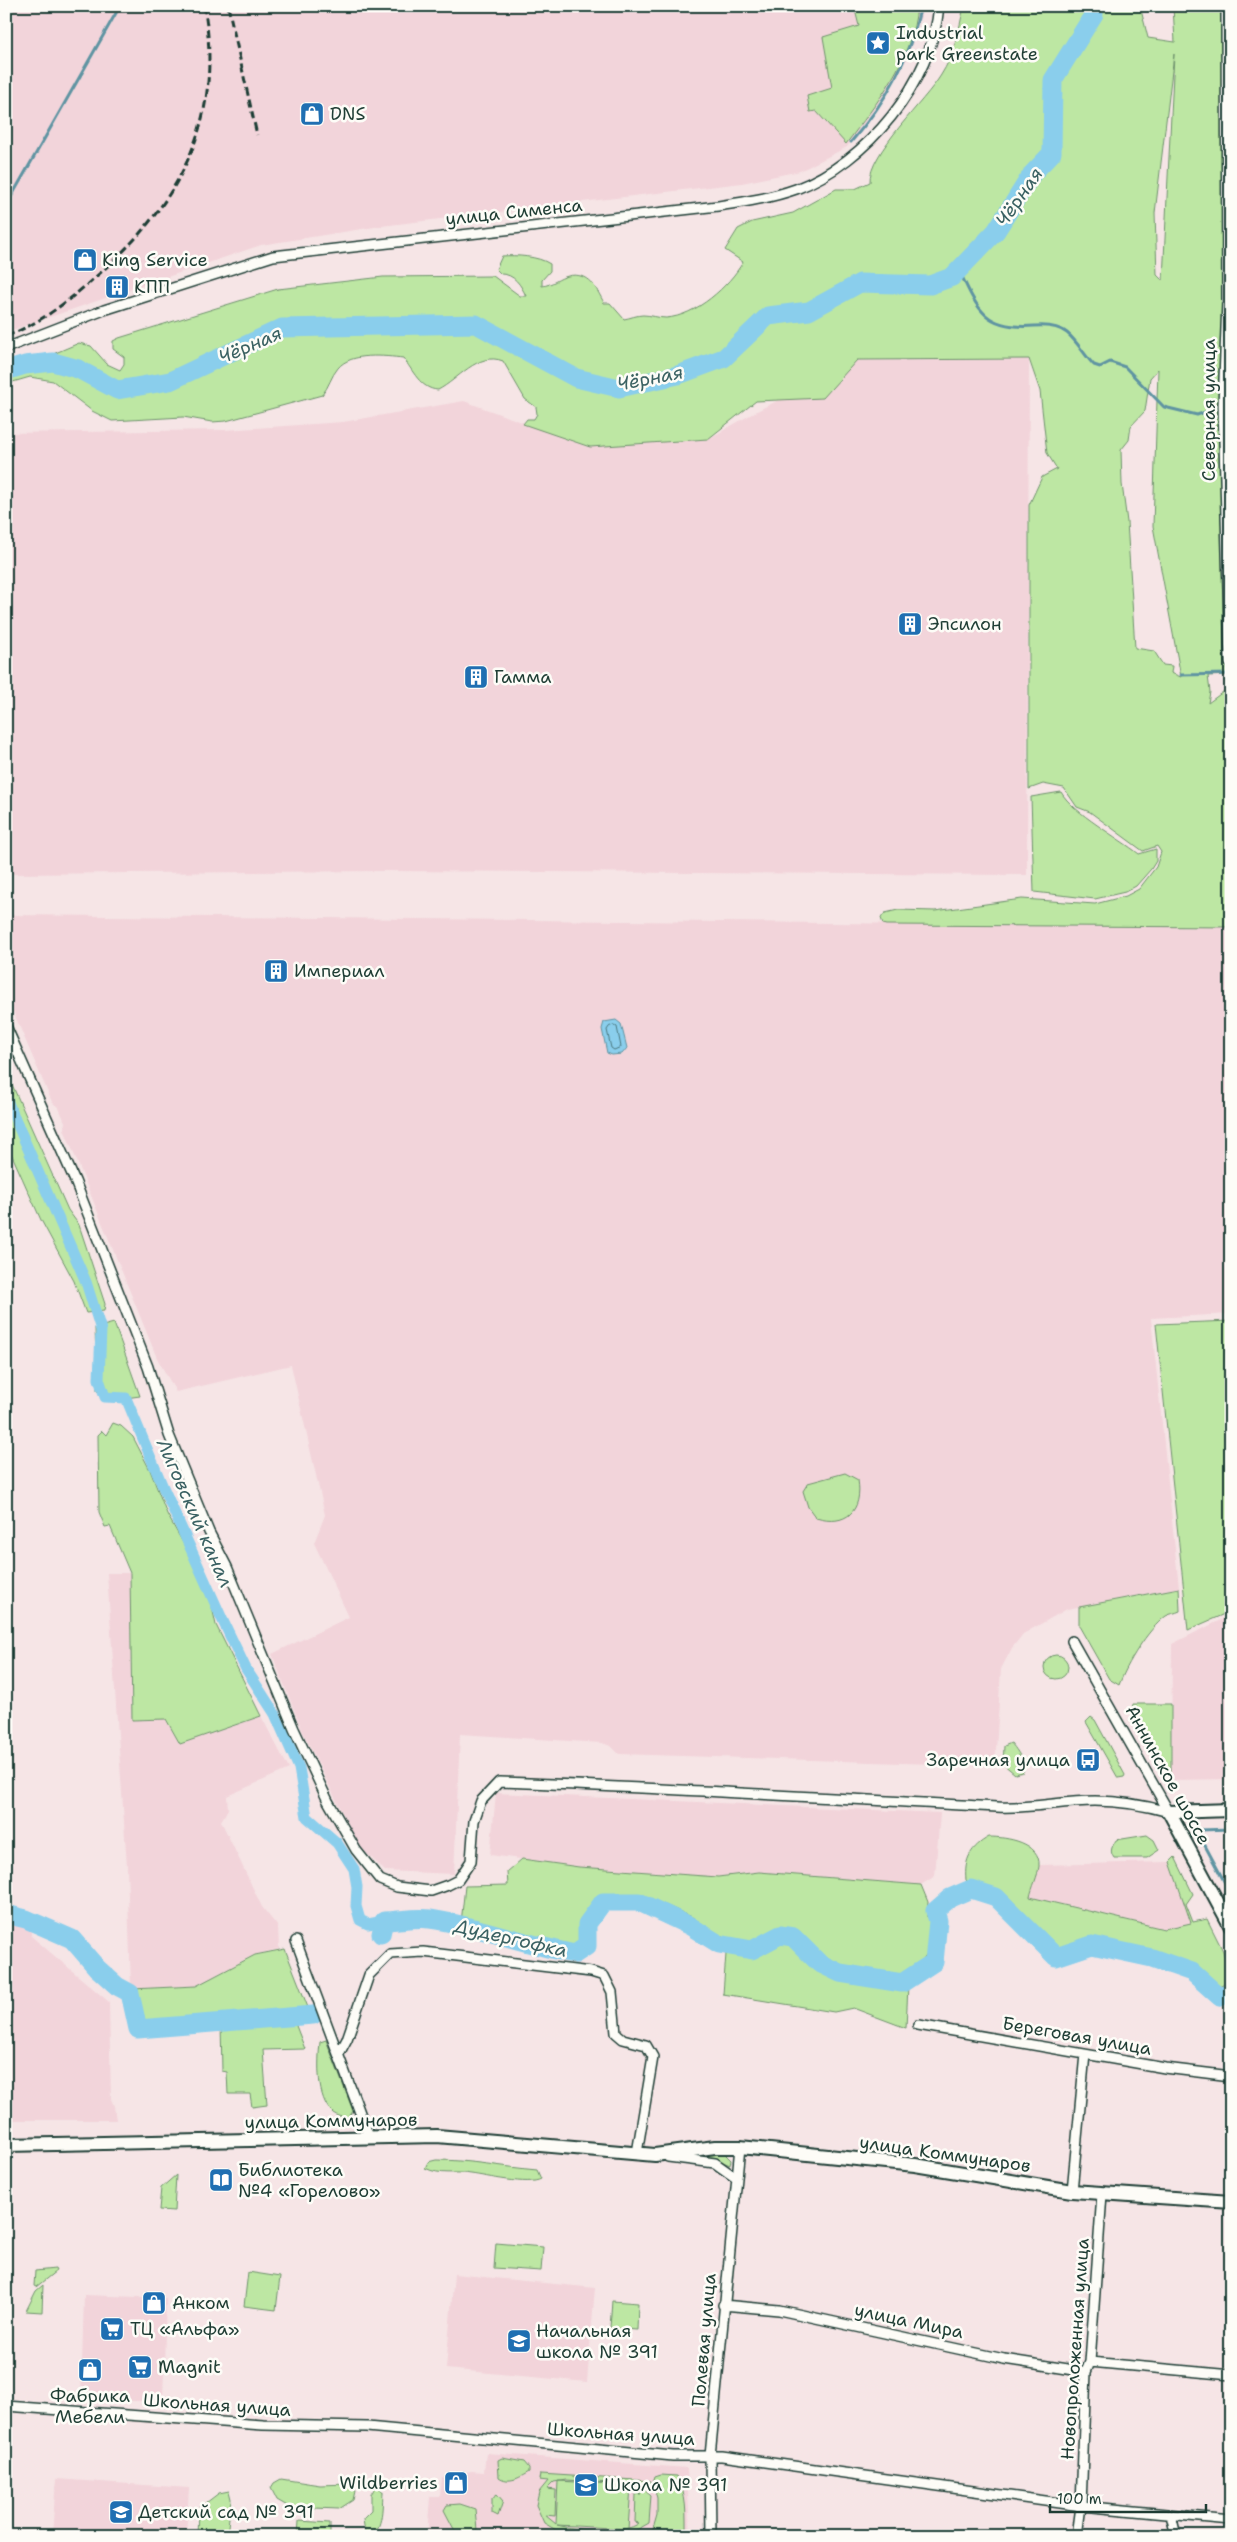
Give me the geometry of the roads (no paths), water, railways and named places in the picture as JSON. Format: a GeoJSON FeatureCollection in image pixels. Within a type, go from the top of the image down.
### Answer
{"type":"FeatureCollection","features":[{"type":"Feature","properties":{"kind":"street","name":"улица Сименса"},"geometry":{"type":"LineString","coordinates":[[6,348],[104,310],[273,256],[718,206],[758,200],[796,189],[834,170],[850,159],[866,146],[884,126],[906,95],[926,57],[939,6]]}},
{"type":"Feature","properties":{"kind":"street","name":"Северная улица"},"geometry":{"type":"LineString","coordinates":[[1228,12],[1229,302],[1223,405],[1228,510],[1230,663]]}},
{"type":"Feature","properties":{"kind":"street"},"geometry":{"type":"LineString","coordinates":[[6,1026],[75,1181],[148,1367],[169,1435],[209,1532],[227,1567],[294,1729],[345,1832],[366,1864],[380,1880],[397,1887],[431,1891],[458,1880],[471,1861],[474,1821],[481,1801],[499,1782],[779,1794],[1004,1807],[1094,1801],[1121,1802],[1169,1812],[1231,1810]]}},
{"type":"Feature","properties":{"kind":"street","name":"Аннинское шоссе"},"geometry":{"type":"LineString","coordinates":[[1072,1641],[1169,1812],[1231,1928]]}},
{"type":"Feature","properties":{"kind":"street"},"geometry":{"type":"LineString","coordinates":[[296,1941],[369,2137]]}},
{"type":"Feature","properties":{"kind":"street"},"geometry":{"type":"LineString","coordinates":[[339,2054],[347,2039],[369,1975],[390,1954],[402,1951],[423,1952],[591,1972],[604,1976],[609,1985],[616,2033],[623,2039],[646,2045],[653,2057],[637,2153]]}},
{"type":"Feature","properties":{"kind":"street","name":"Береговая улица"},"geometry":{"type":"LineString","coordinates":[[918,2025],[1165,2068],[1231,2076]]}},
{"type":"Feature","properties":{"kind":"street"},"geometry":{"type":"LineString","coordinates":[[1072,2191],[1085,2054]]}},
{"type":"Feature","properties":{"kind":"street","name":"улица Коммунаров"},"geometry":{"type":"LineString","coordinates":[[6,2145],[437,2136],[637,2153],[715,2163],[736,2178]]}},
{"type":"Feature","properties":{"kind":"street","name":"улица Коммунаров"},"geometry":{"type":"LineString","coordinates":[[655,2155],[715,2147],[740,2147],[915,2165],[1072,2191],[1231,2202]]}},
{"type":"Feature","properties":{"kind":"street","name":"Полевая улица"},"geometry":{"type":"LineString","coordinates":[[711,2536],[710,2456],[723,2305],[740,2147]]}},
{"type":"Feature","properties":{"kind":"street","name":"Новопроложенная улица"},"geometry":{"type":"LineString","coordinates":[[1077,2536],[1081,2506],[1086,2372],[1090,2362],[1102,2194]]}},
{"type":"Feature","properties":{"kind":"street","name":"улица Мира"},"geometry":{"type":"LineString","coordinates":[[723,2305],[780,2310],[1004,2359],[1086,2372]]}},
{"type":"Feature","properties":{"kind":"street"},"geometry":{"type":"LineString","coordinates":[[1090,2362],[1231,2375]]}},
{"type":"Feature","properties":{"kind":"street","name":"Школьная улица"},"geometry":{"type":"LineString","coordinates":[[6,2406],[263,2425],[367,2427],[673,2456],[710,2456],[876,2476],[1081,2506],[1231,2520]]}},
{"type":"Feature","properties":{"kind":"street"},"geometry":{"type":"LineString","coordinates":[[1171,2514],[1176,2536]]}},
{"type":"Feature","properties":{"kind":"water"},"geometry":{"type":"Polygon","coordinates":[[[616,1020],[621,1024],[627,1048],[622,1054],[612,1055],[607,1053],[602,1029],[604,1022],[616,1020]]]}},
{"type":"Feature","properties":{"kind":"waterway"},"geometry":{"type":"LineString","coordinates":[[6,206],[120,6]]}},
{"type":"Feature","properties":{"kind":"waterway"},"geometry":{"type":"LineString","coordinates":[[851,142],[876,110],[895,79],[910,45],[921,6]]}},
{"type":"Feature","properties":{"kind":"waterway","name":"Чёрная"},"geometry":{"type":"LineString","coordinates":[[6,371],[25,365],[53,362],[78,369],[117,390],[170,381],[282,328],[476,324],[576,378],[619,388],[678,375],[724,358],[768,316],[809,311],[860,283],[930,285],[952,277],[996,231],[1032,174],[1052,153],[1053,80],[1094,14],[1093,6]]}},
{"type":"Feature","properties":{"kind":"waterway"},"geometry":{"type":"LineString","coordinates":[[959,270],[971,296],[985,314],[993,320],[1017,326],[1059,328],[1071,336],[1094,365],[1100,367],[1110,362],[1125,367],[1164,407],[1197,415],[1214,409]]}},
{"type":"Feature","properties":{"kind":"waterway"},"geometry":{"type":"LineString","coordinates":[[1181,675],[1229,674]]}},
{"type":"Feature","properties":{"kind":"waterway","name":"Лиговский канал"},"geometry":{"type":"LineString","coordinates":[[6,1098],[86,1282],[101,1330],[99,1379],[105,1397],[126,1398],[163,1487],[223,1621],[246,1669],[275,1714],[299,1768],[307,1817],[337,1843],[354,1869],[357,1887],[356,1906],[360,1920],[368,1924],[384,1921]]}},
{"type":"Feature","properties":{"kind":"waterway"},"geometry":{"type":"LineString","coordinates":[[1200,1830],[1231,1829]]}},
{"type":"Feature","properties":{"kind":"waterway"},"geometry":{"type":"LineString","coordinates":[[1202,1840],[1231,1894]]}},
{"type":"Feature","properties":{"kind":"waterway","name":"Дудергофка"},"geometry":{"type":"LineString","coordinates":[[381,1934],[384,1921],[418,1918],[430,1919],[466,1926],[575,1954],[587,1946],[587,1924],[603,1902],[639,1902],[690,1926],[719,1944],[752,1950],[780,1935],[793,1937],[819,1963],[840,1973],[902,1983],[934,1962],[938,1921],[935,1911],[950,1898],[971,1889],[996,1897],[1056,1957],[1092,1945],[1152,1958],[1192,1972],[1220,1997],[1231,1991]]}},
{"type":"Feature","properties":{"kind":"waterway","name":"Дудергофка"},"geometry":{"type":"LineString","coordinates":[[6,1914],[26,1919],[72,1939],[97,1968],[117,1986],[130,1993],[138,2029],[313,2015]]}},
{"type":"Feature","properties":{"kind":"railway"},"geometry":{"type":"LineString","coordinates":[[6,336],[52,312],[92,280],[149,223],[171,192],[188,159],[200,124],[207,87],[209,48],[204,6]]}},
{"type":"Feature","properties":{"kind":"railway"},"geometry":{"type":"LineString","coordinates":[[228,6],[257,135]]}},
{"type":"Feature","properties":{"kind":"place","name":"Industrial park Greenstate"},"geometry":{"type":"Point","coordinates":[878,43]}},
{"type":"Feature","properties":{"kind":"place","name":"DNS"},"geometry":{"type":"Point","coordinates":[312,114]}},
{"type":"Feature","properties":{"kind":"place","name":"King Service"},"geometry":{"type":"Point","coordinates":[85,260]}},
{"type":"Feature","properties":{"kind":"place","name":"КПП"},"geometry":{"type":"Point","coordinates":[117,287]}},
{"type":"Feature","properties":{"kind":"place","name":"Эпсилон"},"geometry":{"type":"Point","coordinates":[910,624]}},
{"type":"Feature","properties":{"kind":"place","name":"Гамма"},"geometry":{"type":"Point","coordinates":[476,677]}},
{"type":"Feature","properties":{"kind":"place","name":"Империал"},"geometry":{"type":"Point","coordinates":[276,971]}},
{"type":"Feature","properties":{"kind":"place","name":"Заречная улица"},"geometry":{"type":"Point","coordinates":[1088,1760]}},
{"type":"Feature","properties":{"kind":"place","name":"Библиотека №4 «Горелово»"},"geometry":{"type":"Point","coordinates":[221,2180]}},
{"type":"Feature","properties":{"kind":"place","name":"Анком"},"geometry":{"type":"Point","coordinates":[154,2303]}},
{"type":"Feature","properties":{"kind":"place","name":"ТЦ «Альфа»"},"geometry":{"type":"Point","coordinates":[112,2329]}},
{"type":"Feature","properties":{"kind":"place","name":"Начальная школа № 391"},"geometry":{"type":"Point","coordinates":[519,2341]}},
{"type":"Feature","properties":{"kind":"place","name":"Magnit"},"geometry":{"type":"Point","coordinates":[140,2367]}},
{"type":"Feature","properties":{"kind":"place","name":"Фабрика Мебели"},"geometry":{"type":"Point","coordinates":[90,2370]}},
{"type":"Feature","properties":{"kind":"place","name":"Wildberries"},"geometry":{"type":"Point","coordinates":[456,2483]}},
{"type":"Feature","properties":{"kind":"place","name":"Школа № 391"},"geometry":{"type":"Point","coordinates":[586,2485]}},
{"type":"Feature","properties":{"kind":"place","name":"Детский сад № 391"},"geometry":{"type":"Point","coordinates":[121,2512]}}]}
